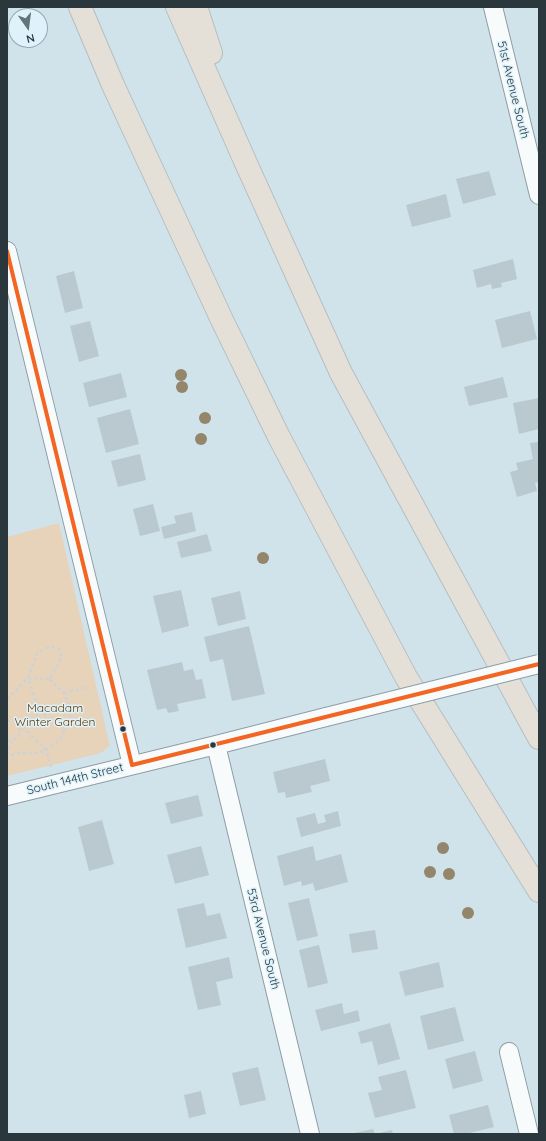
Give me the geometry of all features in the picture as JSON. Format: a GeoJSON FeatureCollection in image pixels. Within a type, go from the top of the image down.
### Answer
{"type":"FeatureCollection","features":[{"type":"Feature","properties":{"kind":"highway"},"geometry":{"type":"LineString","coordinates":[[71,7],[113,85]]}},
{"type":"Feature","properties":{"kind":"highway"},"geometry":{"type":"LineString","coordinates":[[80,7],[113,85],[222,320],[279,437],[406,677],[539,891]]}},
{"type":"Feature","properties":{"kind":"highway"},"geometry":{"type":"LineString","coordinates":[[177,7],[341,373],[534,731],[539,744]]}},
{"type":"Feature","properties":{"kind":"highway"},"geometry":{"type":"LineString","coordinates":[[196,7],[245,160]]}},
{"type":"Feature","properties":{"kind":"street","name":"51st Avenue South"},"geometry":{"type":"LineString","coordinates":[[493,7],[539,195]]}},
{"type":"Feature","properties":{"kind":"street"},"geometry":{"type":"LineString","coordinates":[[7,251],[132,765]]}},
{"type":"Feature","properties":{"kind":"street","name":"South 144th Street"},"geometry":{"type":"LineString","coordinates":[[7,796],[539,664]]}},
{"type":"Feature","properties":{"kind":"street","name":"53rd Avenue South"},"geometry":{"type":"LineString","coordinates":[[216,745],[310,1134]]}},
{"type":"Feature","properties":{"kind":"street"},"geometry":{"type":"LineString","coordinates":[[509,1052],[529,1134]]}},
{"type":"Feature","properties":{"kind":"path"},"geometry":{"type":"LineString","coordinates":[[7,699],[28,678],[37,654],[43,649],[56,647],[61,654],[60,661],[49,679]]}},
{"type":"Feature","properties":{"kind":"path"},"geometry":{"type":"LineString","coordinates":[[7,756],[15,754],[40,753],[50,748],[60,739],[70,718],[70,708],[64,693],[49,679],[28,678]]}},
{"type":"Feature","properties":{"kind":"path"},"geometry":{"type":"LineString","coordinates":[[28,678],[35,698],[42,711],[48,718],[65,728]]}},
{"type":"Feature","properties":{"kind":"path"},"geometry":{"type":"LineString","coordinates":[[64,693],[88,687]]}},
{"type":"Feature","properties":{"kind":"path"},"geometry":{"type":"LineString","coordinates":[[20,725],[42,711]]}},
{"type":"Feature","properties":{"kind":"path"},"geometry":{"type":"LineString","coordinates":[[7,721],[13,720],[20,725],[46,750],[52,769]]}},
{"type":"Feature","properties":{"kind":"path"},"geometry":{"type":"LineString","coordinates":[[7,740],[12,740],[19,736],[21,729],[20,725]]}},
{"type":"Feature","properties":{"kind":"path"},"geometry":{"type":"LineString","coordinates":[[7,756],[12,740]]}},
{"type":"Feature","properties":{"kind":"green space","name":"Macadam Winter Garden"},"geometry":{"type":"Polygon","coordinates":[[[59,523],[110,746],[101,753],[7,776],[7,537],[59,523]]]}},
{"type":"Feature","properties":{"kind":"building"},"geometry":{"type":"Polygon","coordinates":[[[489,171],[496,195],[463,204],[456,179],[489,171]]]}},
{"type":"Feature","properties":{"kind":"building"},"geometry":{"type":"Polygon","coordinates":[[[446,194],[451,217],[412,227],[406,205],[446,194]]]}},
{"type":"Feature","properties":{"kind":"building"},"geometry":{"type":"Polygon","coordinates":[[[513,259],[517,279],[501,283],[502,287],[492,289],[491,284],[477,288],[473,270],[513,259]]]}},
{"type":"Feature","properties":{"kind":"building"},"geometry":{"type":"Polygon","coordinates":[[[74,271],[83,308],[65,313],[56,276],[74,271]]]}},
{"type":"Feature","properties":{"kind":"building"},"geometry":{"type":"Polygon","coordinates":[[[530,311],[537,339],[502,348],[495,320],[530,311]]]}},
{"type":"Feature","properties":{"kind":"building"},"geometry":{"type":"Polygon","coordinates":[[[90,321],[99,356],[79,362],[70,326],[90,321]]]}},
{"type":"Feature","properties":{"kind":"building"},"geometry":{"type":"Polygon","coordinates":[[[121,373],[127,397],[89,407],[83,383],[121,373]]]}},
{"type":"Feature","properties":{"kind":"building"},"geometry":{"type":"Polygon","coordinates":[[[503,377],[508,397],[469,406],[464,387],[503,377]]]}},
{"type":"Feature","properties":{"kind":"building"},"geometry":{"type":"Polygon","coordinates":[[[539,398],[539,429],[519,434],[513,403],[539,398]]]}},
{"type":"Feature","properties":{"kind":"building"},"geometry":{"type":"Polygon","coordinates":[[[130,409],[139,444],[106,453],[97,418],[130,409]]]}},
{"type":"Feature","properties":{"kind":"building"},"geometry":{"type":"Polygon","coordinates":[[[539,442],[539,482],[535,483],[537,491],[517,497],[510,472],[518,470],[516,463],[533,459],[530,443],[539,442]]]}},
{"type":"Feature","properties":{"kind":"building"},"geometry":{"type":"Polygon","coordinates":[[[140,454],[146,480],[118,487],[111,461],[140,454]]]}},
{"type":"Feature","properties":{"kind":"building"},"geometry":{"type":"Polygon","coordinates":[[[153,504],[160,531],[140,536],[133,509],[153,504]]]}},
{"type":"Feature","properties":{"kind":"building"},"geometry":{"type":"Polygon","coordinates":[[[192,512],[196,531],[164,539],[161,527],[176,523],[174,516],[192,512]]]}},
{"type":"Feature","properties":{"kind":"building"},"geometry":{"type":"Polygon","coordinates":[[[207,534],[212,551],[181,558],[177,542],[207,534]]]}},
{"type":"Feature","properties":{"kind":"building"},"geometry":{"type":"Polygon","coordinates":[[[181,590],[189,626],[162,633],[153,596],[181,590]]]}},
{"type":"Feature","properties":{"kind":"building"},"geometry":{"type":"Polygon","coordinates":[[[240,591],[246,619],[218,626],[211,598],[240,591]]]}},
{"type":"Feature","properties":{"kind":"building"},"geometry":{"type":"Polygon","coordinates":[[[249,626],[265,694],[232,701],[223,659],[210,662],[204,637],[249,626]]]}},
{"type":"Feature","properties":{"kind":"building"},"geometry":{"type":"Polygon","coordinates":[[[182,662],[184,671],[193,669],[196,680],[202,679],[206,698],[177,704],[179,711],[168,713],[166,708],[157,710],[147,670],[182,662]]]}},
{"type":"Feature","properties":{"kind":"building"},"geometry":{"type":"Polygon","coordinates":[[[325,759],[330,781],[310,786],[312,792],[286,798],[285,792],[278,793],[273,772],[325,759]]]}},
{"type":"Feature","properties":{"kind":"building"},"geometry":{"type":"Polygon","coordinates":[[[198,795],[203,816],[171,824],[165,803],[198,795]]]}},
{"type":"Feature","properties":{"kind":"building"},"geometry":{"type":"Polygon","coordinates":[[[338,811],[341,826],[301,837],[296,818],[315,813],[318,824],[326,822],[324,815],[338,811]]]}},
{"type":"Feature","properties":{"kind":"building"},"geometry":{"type":"Polygon","coordinates":[[[102,820],[114,864],[89,871],[78,827],[102,820]]]}},
{"type":"Feature","properties":{"kind":"building"},"geometry":{"type":"Polygon","coordinates":[[[201,846],[209,875],[175,884],[167,855],[201,846]]]}},
{"type":"Feature","properties":{"kind":"building"},"geometry":{"type":"Polygon","coordinates":[[[313,846],[316,861],[341,854],[348,882],[315,891],[313,883],[302,886],[301,881],[284,886],[277,856],[313,846]]]}},
{"type":"Feature","properties":{"kind":"building"},"geometry":{"type":"Polygon","coordinates":[[[309,898],[318,936],[297,941],[288,903],[309,898]]]}},
{"type":"Feature","properties":{"kind":"building"},"geometry":{"type":"Polygon","coordinates":[[[204,903],[207,916],[220,913],[227,938],[186,948],[177,909],[204,903]]]}},
{"type":"Feature","properties":{"kind":"building"},"geometry":{"type":"Polygon","coordinates":[[[375,930],[378,949],[352,953],[349,934],[375,930]]]}},
{"type":"Feature","properties":{"kind":"building"},"geometry":{"type":"Polygon","coordinates":[[[319,945],[328,983],[308,988],[299,950],[319,945]]]}},
{"type":"Feature","properties":{"kind":"building"},"geometry":{"type":"Polygon","coordinates":[[[229,957],[233,978],[216,982],[221,1005],[198,1010],[188,967],[229,957]]]}},
{"type":"Feature","properties":{"kind":"building"},"geometry":{"type":"Polygon","coordinates":[[[439,962],[444,987],[405,996],[399,972],[439,962]]]}},
{"type":"Feature","properties":{"kind":"building"},"geometry":{"type":"Polygon","coordinates":[[[342,1003],[344,1014],[358,1010],[360,1021],[321,1031],[315,1010],[342,1003]]]}},
{"type":"Feature","properties":{"kind":"building"},"geometry":{"type":"Polygon","coordinates":[[[455,1007],[464,1041],[428,1050],[420,1016],[455,1007]]]}},
{"type":"Feature","properties":{"kind":"building"},"geometry":{"type":"Polygon","coordinates":[[[390,1023],[400,1059],[378,1065],[372,1041],[361,1044],[358,1032],[390,1023]]]}},
{"type":"Feature","properties":{"kind":"building"},"geometry":{"type":"Polygon","coordinates":[[[475,1051],[483,1081],[453,1089],[445,1059],[475,1051]]]}},
{"type":"Feature","properties":{"kind":"building"},"geometry":{"type":"Polygon","coordinates":[[[258,1067],[266,1100],[240,1106],[232,1073],[258,1067]]]}},
{"type":"Feature","properties":{"kind":"building"},"geometry":{"type":"Polygon","coordinates":[[[406,1070],[416,1108],[375,1118],[368,1093],[382,1090],[378,1077],[406,1070]]]}},
{"type":"Feature","properties":{"kind":"building"},"geometry":{"type":"Polygon","coordinates":[[[201,1091],[206,1114],[189,1118],[184,1095],[201,1091]]]}},
{"type":"Feature","properties":{"kind":"building"},"geometry":{"type":"Polygon","coordinates":[[[488,1105],[494,1127],[466,1134],[454,1134],[449,1115],[488,1105]]]}},
{"type":"Feature","properties":{"kind":"building"},"geometry":{"type":"Polygon","coordinates":[[[373,1129],[375,1134],[354,1134],[354,1133],[373,1129]]]}},
{"type":"Feature","properties":{"kind":"building"},"geometry":{"type":"Polygon","coordinates":[[[392,1130],[393,1134],[379,1134],[379,1133],[392,1130]]]}},
{"type":"Feature","properties":{"kind":"transit line"},"geometry":{"type":"LineString","coordinates":[[7,251],[132,765]]}},
{"type":"Feature","properties":{"kind":"transit line"},"geometry":{"type":"LineString","coordinates":[[132,765],[539,664]]}}]}
